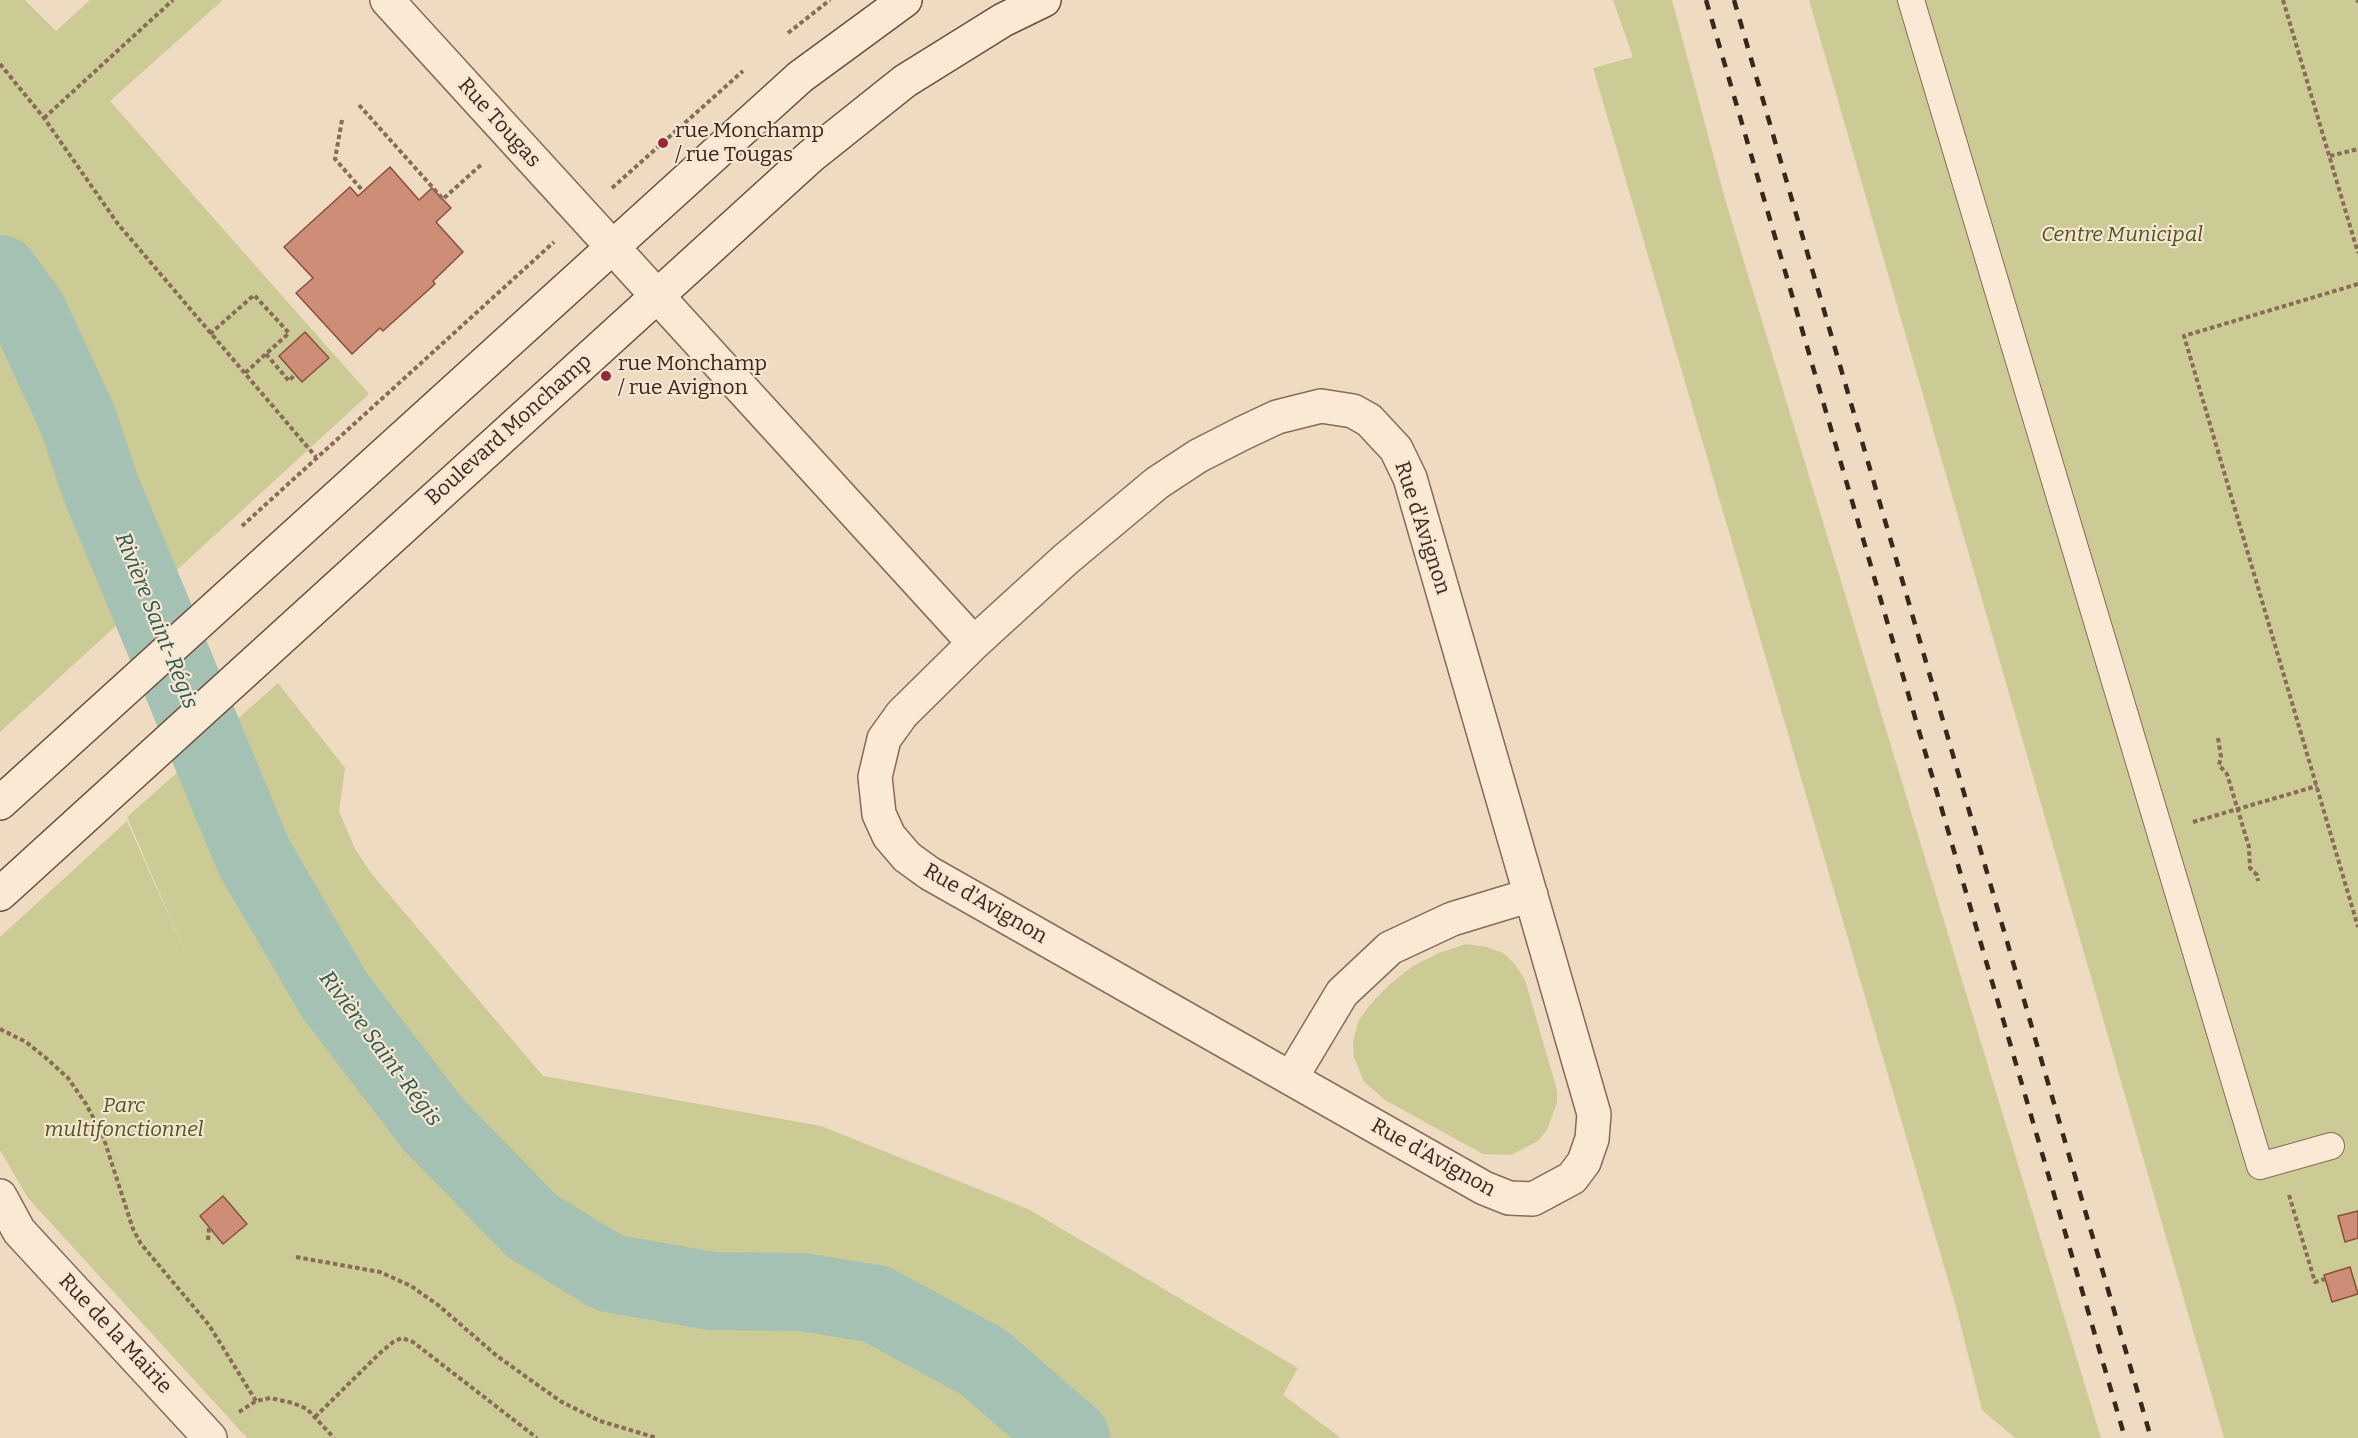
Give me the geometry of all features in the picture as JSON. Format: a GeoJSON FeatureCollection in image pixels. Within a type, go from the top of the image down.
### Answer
{"type":"FeatureCollection","features":[{"type":"Feature","properties":{"kind":"street","name":"Rue Tougas"},"geometry":{"type":"LineString","coordinates":[[387,0],[610,246]]}},
{"type":"Feature","properties":{"kind":"street"},"geometry":{"type":"LineString","coordinates":[[0,803],[610,246],[800,77],[905,0]]}},
{"type":"Feature","properties":{"kind":"street","name":"Boulevard Monchamp"},"geometry":{"type":"LineString","coordinates":[[0,894],[811,156],[871,106],[950,51],[1003,20],[1044,0]]}},
{"type":"Feature","properties":{"kind":"street"},"geometry":{"type":"LineString","coordinates":[[610,246],[974,643]]}},
{"type":"Feature","properties":{"kind":"street","name":"Rue d'Avignon"},"geometry":{"type":"LineString","coordinates":[[1321,406],[1353,411],[1382,431],[1396,449],[1410,478],[1531,895],[1594,1114],[1592,1139],[1584,1162],[1572,1178],[1533,1199],[1509,1198],[1484,1188],[929,873],[907,857],[889,836],[879,814],[875,796],[875,777],[884,739],[902,714],[974,643],[1113,519],[1157,483],[1198,456],[1242,433],[1301,410],[1321,406]]}},
{"type":"Feature","properties":{"kind":"street"},"geometry":{"type":"LineString","coordinates":[[1291,1078],[1342,993],[1390,948],[1452,919],[1531,895]]}},
{"type":"Feature","properties":{"kind":"street","name":"Rue de la Mairie"},"geometry":{"type":"LineString","coordinates":[[0,1196],[10,1225],[196,1433]]}},
{"type":"Feature","properties":{"kind":"lane"},"geometry":{"type":"LineString","coordinates":[[1911,0],[2260,1166],[2331,1146]]}},
{"type":"Feature","properties":{"kind":"path"},"geometry":{"type":"LineString","coordinates":[[44,118],[173,0]]}},
{"type":"Feature","properties":{"kind":"path"},"geometry":{"type":"LineString","coordinates":[[2283,0],[2358,253]]}},
{"type":"Feature","properties":{"kind":"path"},"geometry":{"type":"LineString","coordinates":[[0,64],[44,118],[118,224],[316,457]]}},
{"type":"Feature","properties":{"kind":"path"},"geometry":{"type":"LineString","coordinates":[[359,105],[443,199],[488,159]]}},
{"type":"Feature","properties":{"kind":"path"},"geometry":{"type":"LineString","coordinates":[[342,120],[335,159],[363,191]]}},
{"type":"Feature","properties":{"kind":"path"},"geometry":{"type":"LineString","coordinates":[[2330,156],[2358,149]]}},
{"type":"Feature","properties":{"kind":"path"},"geometry":{"type":"LineString","coordinates":[[238,529],[554,242]]}},
{"type":"Feature","properties":{"kind":"path"},"geometry":{"type":"LineString","coordinates":[[2358,284],[2184,336],[2358,927]]}},
{"type":"Feature","properties":{"kind":"path"},"geometry":{"type":"LineString","coordinates":[[210,334],[254,295],[289,333],[244,374]]}},
{"type":"Feature","properties":{"kind":"path"},"geometry":{"type":"LineString","coordinates":[[266,354],[289,381],[295,374]]}},
{"type":"Feature","properties":{"kind":"path"},"geometry":{"type":"LineString","coordinates":[[2218,738],[2221,757],[2219,765],[2227,774],[2252,858],[2250,868],[2257,875],[2258,881]]}},
{"type":"Feature","properties":{"kind":"path"},"geometry":{"type":"LineString","coordinates":[[2182,825],[2317,786]]}},
{"type":"Feature","properties":{"kind":"path"},"geometry":{"type":"LineString","coordinates":[[0,1029],[26,1042],[46,1058],[68,1078],[86,1104],[104,1136],[133,1229],[141,1244],[209,1325],[256,1401]]}},
{"type":"Feature","properties":{"kind":"path"},"geometry":{"type":"LineString","coordinates":[[2288,1193],[2315,1282],[2325,1279]]}},
{"type":"Feature","properties":{"kind":"path"},"geometry":{"type":"LineString","coordinates":[[208,1240],[209,1228]]}},
{"type":"Feature","properties":{"kind":"path"},"geometry":{"type":"LineString","coordinates":[[296,1257],[380,1272],[411,1286],[438,1305],[498,1356],[560,1401],[600,1421],[657,1438]]}},
{"type":"Feature","properties":{"kind":"path"},"geometry":{"type":"LineString","coordinates":[[315,1417],[335,1400],[380,1353],[402,1338],[413,1342],[537,1438]]}},
{"type":"Feature","properties":{"kind":"path"},"geometry":{"type":"LineString","coordinates":[[234,1416],[256,1401],[270,1398],[293,1403],[307,1409],[334,1438]]}},
{"type":"Feature","properties":{"kind":"green space"},"geometry":{"type":"Polygon","coordinates":[[[0,0],[25,0],[56,31],[90,0],[223,0],[110,101],[369,394],[0,732],[0,0]]]}},
{"type":"Feature","properties":{"kind":"green space"},"geometry":{"type":"Polygon","coordinates":[[[1613,0],[1672,0],[1725,199],[2101,1438],[2015,1438],[1982,1410],[1956,1307],[1593,68],[1633,57],[1613,0]]]}},
{"type":"Feature","properties":{"kind":"green space","name":"Centre Municipal"},"geometry":{"type":"Polygon","coordinates":[[[1809,0],[2358,0],[2358,1438],[2224,1438],[1809,0]]]}},
{"type":"Feature","properties":{"kind":"green space","name":"Parc multifonctionnel"},"geometry":{"type":"Polygon","coordinates":[[[278,683],[345,768],[339,811],[355,849],[371,873],[543,1076],[821,1126],[1028,1209],[1298,1368],[1283,1395],[1341,1438],[247,1438],[28,1198],[0,1150],[0,937],[127,821],[191,966],[127,817],[278,683]]]}},
{"type":"Feature","properties":{"kind":"green space"},"geometry":{"type":"Polygon","coordinates":[[[1466,944],[1487,947],[1503,953],[1514,963],[1525,980],[1557,1090],[1557,1103],[1547,1130],[1538,1141],[1511,1155],[1483,1154],[1385,1100],[1364,1082],[1354,1057],[1353,1042],[1358,1022],[1369,1006],[1390,984],[1413,966],[1439,953],[1466,944]]]}},
{"type":"Feature","properties":{"kind":"building"},"geometry":{"type":"Polygon","coordinates":[[[390,167],[419,200],[432,188],[451,208],[436,222],[463,252],[433,281],[435,284],[383,331],[380,328],[352,354],[296,293],[313,278],[284,247],[350,187],[358,196],[390,167]]]}},
{"type":"Feature","properties":{"kind":"building"},"geometry":{"type":"Polygon","coordinates":[[[305,332],[329,358],[302,382],[279,356],[305,332]]]}},
{"type":"Feature","properties":{"kind":"building"},"geometry":{"type":"Polygon","coordinates":[[[223,1196],[247,1224],[223,1244],[200,1216],[223,1196]]]}},
{"type":"Feature","properties":{"kind":"building"},"geometry":{"type":"Polygon","coordinates":[[[2358,1211],[2358,1238],[2345,1242],[2338,1216],[2358,1211]]]}},
{"type":"Feature","properties":{"kind":"building"},"geometry":{"type":"Polygon","coordinates":[[[2350,1267],[2358,1294],[2332,1302],[2324,1275],[2350,1267]]]}},
{"type":"Feature","properties":{"kind":"waterway","name":"Rivière Saint-Régis"},"geometry":{"type":"LineString","coordinates":[[0,274],[29,314],[78,420],[100,486],[254,857],[335,996],[432,1123],[532,1226],[609,1273],[712,1291],[802,1292],[876,1304],[983,1362],[1071,1438]]}},
{"type":"Feature","properties":{"kind":"railway"},"geometry":{"type":"LineString","coordinates":[[1706,0],[2125,1438]]}},
{"type":"Feature","properties":{"kind":"railway"},"geometry":{"type":"LineString","coordinates":[[1734,0],[2151,1438]]}},
{"type":"Feature","properties":{"kind":"place","name":"rue Monchamp / rue Tougas"},"geometry":{"type":"Point","coordinates":[663,143]}},
{"type":"Feature","properties":{"kind":"place","name":"rue Monchamp / rue Avignon"},"geometry":{"type":"Point","coordinates":[606,376]}}]}
